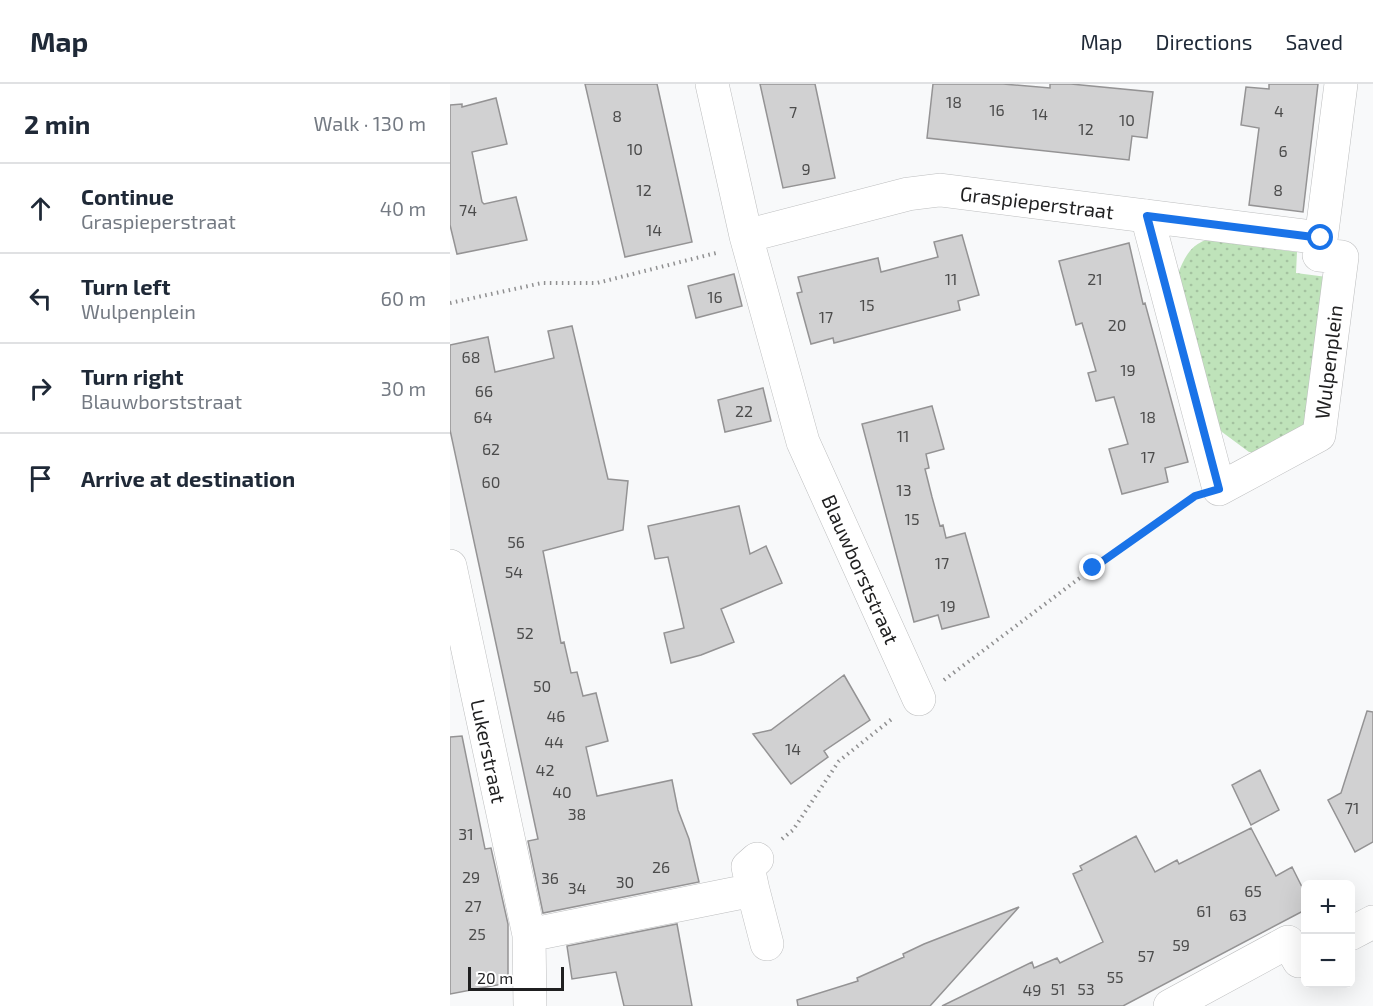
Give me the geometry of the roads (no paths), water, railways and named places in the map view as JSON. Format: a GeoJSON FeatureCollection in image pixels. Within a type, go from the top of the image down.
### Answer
{"type":"FeatureCollection","features":[{"type":"Feature","properties":{"kind":"street","name":"Blauwborststraat"},"geometry":{"type":"LineString","coordinates":[[712,84],[746,236],[803,442],[919,699]]}},
{"type":"Feature","properties":{"kind":"street"},"geometry":{"type":"LineString","coordinates":[[1321,238],[1341,84]]}},
{"type":"Feature","properties":{"kind":"street","name":"Graspieperstraat"},"geometry":{"type":"LineString","coordinates":[[746,236],[908,194],[939,190],[1321,238]]}},
{"type":"Feature","properties":{"kind":"street","name":"Wulpenplein"},"geometry":{"type":"LineString","coordinates":[[1147,216],[1219,489],[1319,435],[1342,257],[1319,255],[1321,238]]}},
{"type":"Feature","properties":{"kind":"street","name":"Lukerstraat"},"geometry":{"type":"LineString","coordinates":[[450,566],[529,935],[530,1006]]}},
{"type":"Feature","properties":{"kind":"street"},"geometry":{"type":"LineString","coordinates":[[529,935],[755,875],[767,944]]}},
{"type":"Feature","properties":{"kind":"street"},"geometry":{"type":"LineString","coordinates":[[1355,931],[1373,922]]}},
{"type":"Feature","properties":{"kind":"street"},"geometry":{"type":"LineString","coordinates":[[1170,1006],[1288,942],[1299,961],[1301,960]]}}]}
